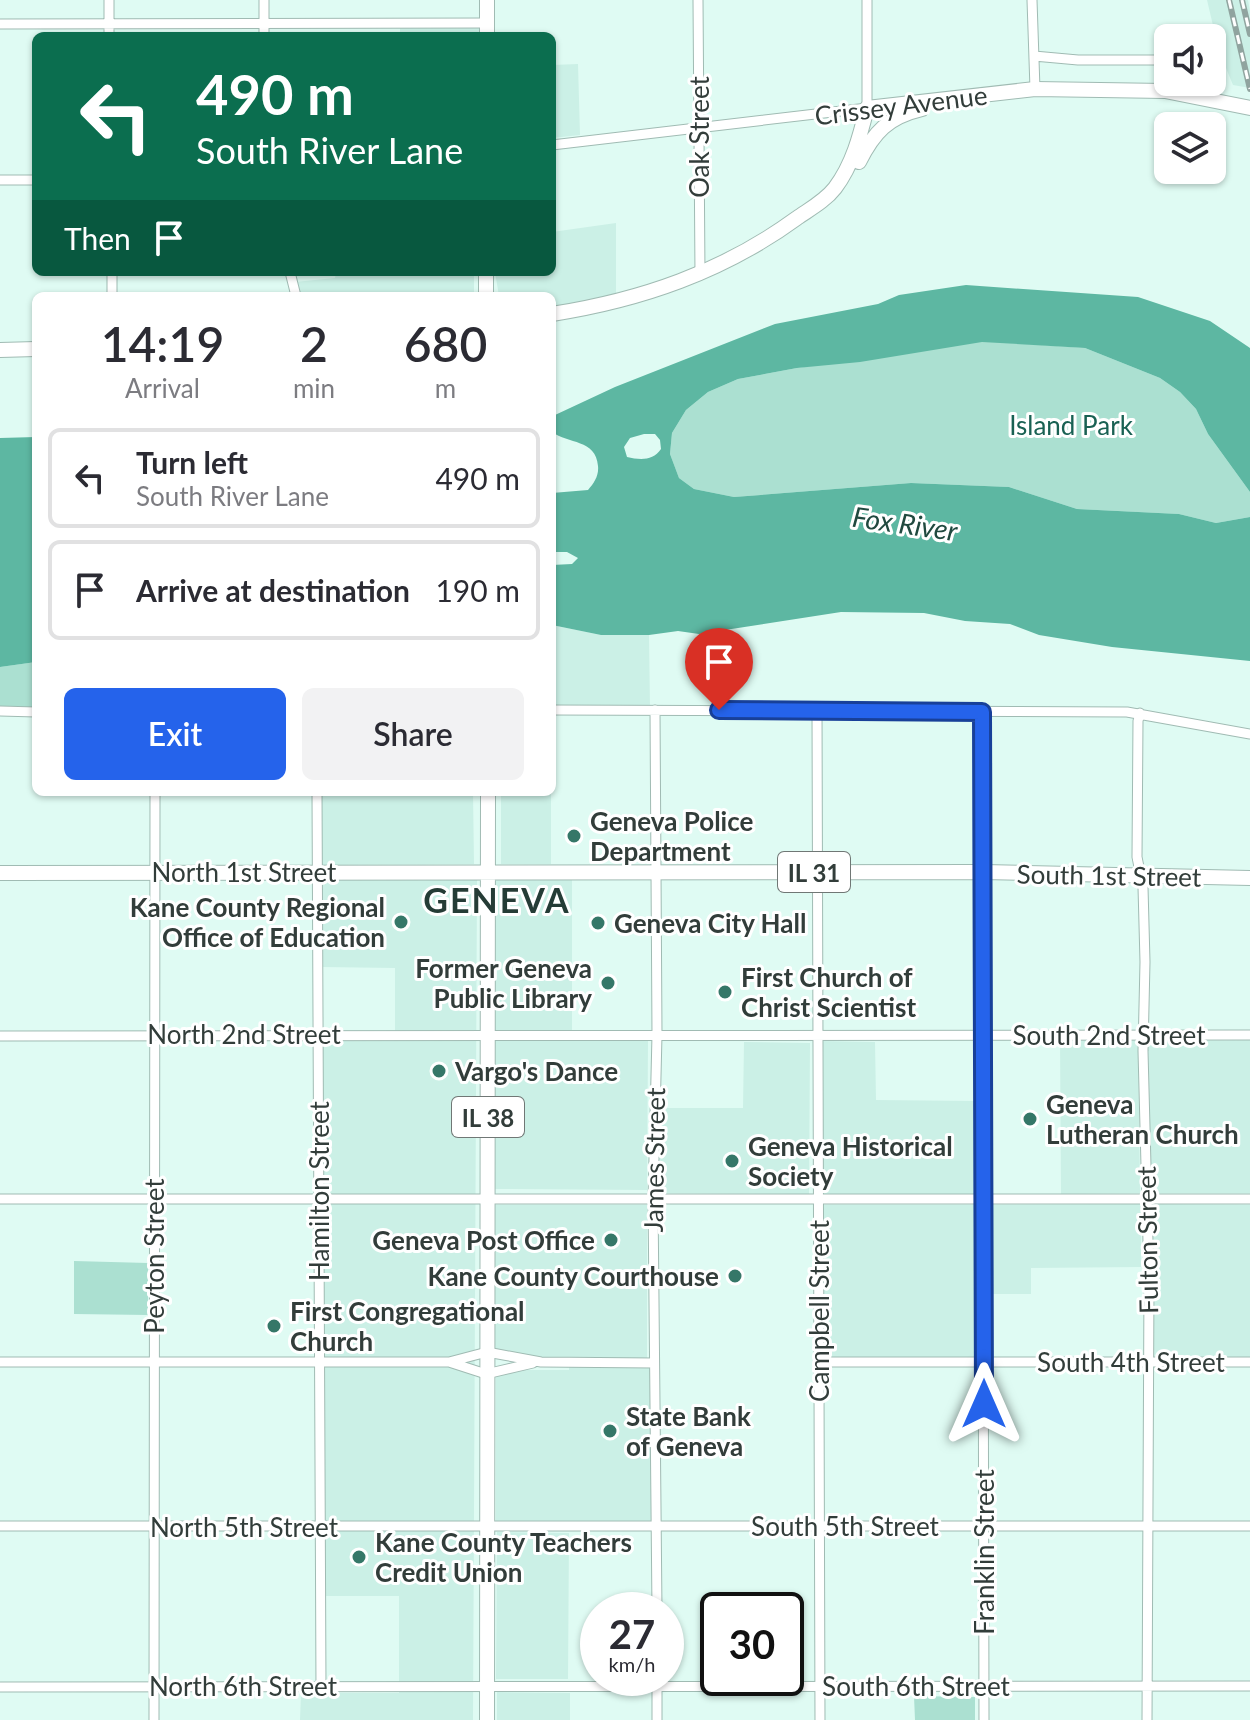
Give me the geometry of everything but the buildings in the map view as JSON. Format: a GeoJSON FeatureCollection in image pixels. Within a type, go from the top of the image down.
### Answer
{"type":"FeatureCollection","features":[{"type":"Feature","properties":{"kind":"main road"},"geometry":{"type":"LineString","coordinates":[[487,0],[487,29]]}},
{"type":"Feature","properties":{"kind":"main road","name":"Crissey Avenue"},"geometry":{"type":"LineString","coordinates":[[867,108],[1035,89],[1165,91],[1250,108]]}},
{"type":"Feature","properties":{"kind":"main road"},"geometry":{"type":"LineString","coordinates":[[556,313],[641,296],[700,275],[762,243],[822,201],[856,168],[873,135],[894,117],[973,97]]}},
{"type":"Feature","properties":{"kind":"main road"},"geometry":{"type":"LineString","coordinates":[[834,189],[854,156],[867,108]]}},
{"type":"Feature","properties":{"kind":"main road"},"geometry":{"type":"LineString","coordinates":[[0,350],[32,349]]}},
{"type":"Feature","properties":{"kind":"main road","name":"IL 38"},"geometry":{"type":"LineString","coordinates":[[487,1720],[488,796]]}},
{"type":"Feature","properties":{"kind":"main road","name":"South 1st Street"},"geometry":{"type":"LineString","coordinates":[[488,873],[984,872],[1250,878]]}},
{"type":"Feature","properties":{"kind":"main road","name":"North 1st Street"},"geometry":{"type":"LineString","coordinates":[[0,873],[488,873]]}},
{"type":"Feature","properties":{"kind":"street"},"geometry":{"type":"LineString","coordinates":[[109,0],[109,32]]}},
{"type":"Feature","properties":{"kind":"street"},"geometry":{"type":"LineString","coordinates":[[264,0],[264,32]]}},
{"type":"Feature","properties":{"kind":"street","name":"Oak Street"},"geometry":{"type":"LineString","coordinates":[[698,0],[700,275]]}},
{"type":"Feature","properties":{"kind":"street"},"geometry":{"type":"LineString","coordinates":[[867,0],[867,108]]}},
{"type":"Feature","properties":{"kind":"street"},"geometry":{"type":"LineString","coordinates":[[1032,0],[1035,89]]}},
{"type":"Feature","properties":{"kind":"street"},"geometry":{"type":"LineString","coordinates":[[0,24],[264,23],[487,29]]}},
{"type":"Feature","properties":{"kind":"street"},"geometry":{"type":"LineString","coordinates":[[1034,56],[1065,60],[1154,60]]}},
{"type":"Feature","properties":{"kind":"street","name":"Crissey Avenue"},"geometry":{"type":"LineString","coordinates":[[556,145],[867,108]]}},
{"type":"Feature","properties":{"kind":"street"},"geometry":{"type":"LineString","coordinates":[[0,180],[32,180]]}},
{"type":"Feature","properties":{"kind":"street"},"geometry":{"type":"LineString","coordinates":[[556,710],[1140,713],[1250,734]]}},
{"type":"Feature","properties":{"kind":"street","name":"James Street"},"geometry":{"type":"LineString","coordinates":[[655,710],[657,1035],[653,1199],[657,1592]]}},
{"type":"Feature","properties":{"kind":"street","name":"Campbell Street"},"geometry":{"type":"LineString","coordinates":[[817,710],[820,1720]]}},
{"type":"Feature","properties":{"kind":"street"},"geometry":{"type":"LineString","coordinates":[[0,711],[32,712]]}},
{"type":"Feature","properties":{"kind":"street","name":"Franklin Street"},"geometry":{"type":"LineString","coordinates":[[982,712],[984,1720]]}},
{"type":"Feature","properties":{"kind":"street","name":"Fulton Street"},"geometry":{"type":"LineString","coordinates":[[1140,713],[1137,842],[1143,887],[1145,948],[1147,1720]]}},
{"type":"Feature","properties":{"kind":"street","name":"Peyton Street"},"geometry":{"type":"LineString","coordinates":[[154,1720],[155,796]]}},
{"type":"Feature","properties":{"kind":"street","name":"Hamilton Street"},"geometry":{"type":"LineString","coordinates":[[317,796],[321,1687]]}},
{"type":"Feature","properties":{"kind":"street","name":"South 2nd Street"},"geometry":{"type":"LineString","coordinates":[[488,1035],[1250,1035]]}},
{"type":"Feature","properties":{"kind":"street","name":"North 2nd Street"},"geometry":{"type":"LineString","coordinates":[[0,1036],[488,1035]]}},
{"type":"Feature","properties":{"kind":"street"},"geometry":{"type":"LineString","coordinates":[[0,1199],[1250,1199]]}},
{"type":"Feature","properties":{"kind":"street"},"geometry":{"type":"LineString","coordinates":[[0,1362],[449,1362],[487,1352],[541,1362],[654,1363]]}},
{"type":"Feature","properties":{"kind":"street"},"geometry":{"type":"LineString","coordinates":[[449,1362],[486,1374],[541,1362]]}},
{"type":"Feature","properties":{"kind":"street","name":"South 4th Street"},"geometry":{"type":"LineString","coordinates":[[820,1362],[1250,1362]]}},
{"type":"Feature","properties":{"kind":"street","name":"North 5th Street"},"geometry":{"type":"LineString","coordinates":[[0,1526],[488,1527]]}},
{"type":"Feature","properties":{"kind":"street","name":"South 5th Street"},"geometry":{"type":"LineString","coordinates":[[488,1527],[1250,1526]]}},
{"type":"Feature","properties":{"kind":"street","name":"South 6th Street"},"geometry":{"type":"LineString","coordinates":[[684,1683],[820,1686],[1250,1686]]}},
{"type":"Feature","properties":{"kind":"street","name":"South 6th Street"},"geometry":{"type":"LineString","coordinates":[[487,1686],[580,1684]]}},
{"type":"Feature","properties":{"kind":"street","name":"North 6th Street"},"geometry":{"type":"LineString","coordinates":[[0,1687],[487,1686]]}},
{"type":"Feature","properties":{"kind":"street"},"geometry":{"type":"LineString","coordinates":[[657,1696],[657,1720]]}},
{"type":"Feature","properties":{"kind":"shaded area"},"geometry":{"type":"Polygon","coordinates":[[[1207,0],[1248,0],[1250,88],[1233,85],[1226,68],[1226,24],[1213,24],[1207,0]]]}},
{"type":"Feature","properties":{"kind":"shaded area"},"geometry":{"type":"Polygon","coordinates":[[[400,24],[484,25],[484,32],[400,32],[400,24]]]}},
{"type":"Feature","properties":{"kind":"shaded area"},"geometry":{"type":"Polygon","coordinates":[[[578,64],[580,135],[556,138],[556,65],[578,64]]]}},
{"type":"Feature","properties":{"kind":"shaded area"},"geometry":{"type":"Polygon","coordinates":[[[616,223],[616,295],[556,306],[556,292],[498,292],[496,276],[556,276],[556,231],[616,223]]]}},
{"type":"Feature","properties":{"kind":"shaded area"},"geometry":{"type":"Polygon","coordinates":[[[474,276],[474,292],[297,292],[295,282],[335,278],[474,276]]]}},
{"type":"Feature","properties":{"kind":"shaded area"},"geometry":{"type":"Polygon","coordinates":[[[556,626],[601,635],[649,635],[650,708],[556,708],[556,626]]]}},
{"type":"Feature","properties":{"kind":"shaded area"},"geometry":{"type":"Polygon","coordinates":[[[319,796],[473,796],[474,864],[319,865],[319,796]]]}},
{"type":"Feature","properties":{"kind":"shaded area"},"geometry":{"type":"Polygon","coordinates":[[[501,796],[551,796],[551,864],[501,864],[501,796]]]}},
{"type":"Feature","properties":{"kind":"shaded area"},"geometry":{"type":"Polygon","coordinates":[[[323,879],[477,880],[473,1720],[300,1720],[301,1693],[399,1693],[399,1596],[322,1596],[323,1040],[395,1041],[395,968],[322,967],[323,879]]]}},
{"type":"Feature","properties":{"kind":"shaded area"},"geometry":{"type":"Polygon","coordinates":[[[495,879],[572,879],[572,1030],[495,1030],[495,879]]]}},
{"type":"Feature","properties":{"kind":"shaded area"},"geometry":{"type":"Polygon","coordinates":[[[1138,1037],[1140,1193],[1061,1194],[1060,1038],[1138,1037]]]}},
{"type":"Feature","properties":{"kind":"shaded area"},"geometry":{"type":"Polygon","coordinates":[[[495,1040],[648,1041],[647,1190],[494,1189],[495,1040]]]}},
{"type":"Feature","properties":{"kind":"shaded area"},"geometry":{"type":"Polygon","coordinates":[[[1250,1040],[1250,1193],[1149,1193],[1148,1041],[1250,1040]]]}},
{"type":"Feature","properties":{"kind":"shaded area"},"geometry":{"type":"Polygon","coordinates":[[[820,1041],[875,1042],[876,1100],[975,1101],[975,1194],[820,1194],[820,1041]]]}},
{"type":"Feature","properties":{"kind":"shaded area"},"geometry":{"type":"Polygon","coordinates":[[[744,1042],[810,1043],[809,1194],[659,1193],[659,1108],[743,1108],[744,1042]]]}},
{"type":"Feature","properties":{"kind":"shaded area"},"geometry":{"type":"Polygon","coordinates":[[[1141,1204],[1141,1267],[1031,1268],[1031,1294],[986,1294],[986,1205],[1141,1204]]]}},
{"type":"Feature","properties":{"kind":"shaded area"},"geometry":{"type":"Polygon","coordinates":[[[1151,1204],[1250,1205],[1250,1357],[1150,1356],[1151,1204]]]}},
{"type":"Feature","properties":{"kind":"shaded area"},"geometry":{"type":"Polygon","coordinates":[[[494,1205],[647,1205],[647,1359],[494,1359],[494,1205]]]}},
{"type":"Feature","properties":{"kind":"shaded area"},"geometry":{"type":"Polygon","coordinates":[[[821,1205],[975,1205],[976,1357],[822,1358],[821,1205]]]}},
{"type":"Feature","properties":{"kind":"shaded area"},"geometry":{"type":"Polygon","coordinates":[[[569,1365],[652,1366],[654,1522],[496,1521],[496,1370],[569,1370],[569,1365]]]}},
{"type":"Feature","properties":{"kind":"shaded area"},"geometry":{"type":"Polygon","coordinates":[[[497,1532],[569,1533],[568,1679],[496,1679],[497,1532]]]}},
{"type":"Feature","properties":{"kind":"shaded area"},"geometry":{"type":"Polygon","coordinates":[[[497,1692],[570,1693],[570,1720],[497,1720],[497,1692]]]}},
{"type":"Feature","properties":{"kind":"green space","name":"Island Park"},"geometry":{"type":"Polygon","coordinates":[[[982,341],[1085,348],[1160,378],[1180,392],[1196,409],[1208,434],[1250,492],[1250,517],[1216,523],[1179,514],[1077,509],[1009,487],[911,483],[734,497],[694,489],[679,478],[670,454],[672,433],[686,410],[708,392],[738,379],[797,368],[982,341]]]}},
{"type":"Feature","properties":{"kind":"green space"},"geometry":{"type":"Polygon","coordinates":[[[32,663],[32,712],[0,711],[0,667],[32,663]]]}},
{"type":"Feature","properties":{"kind":"green space"},"geometry":{"type":"Polygon","coordinates":[[[74,1261],[148,1263],[148,1315],[74,1314],[74,1261]]]}},
{"type":"Feature","properties":{"kind":"green space"},"geometry":{"type":"Polygon","coordinates":[[[914,1696],[975,1697],[975,1720],[915,1720],[914,1696]]]}},
{"type":"Feature","properties":{"kind":"water","name":"Fox River"},"geometry":{"type":"Polygon","coordinates":[[[966,285],[1138,297],[1210,321],[1250,348],[1250,492],[1208,434],[1196,409],[1180,392],[1160,378],[1085,348],[982,342],[860,362],[797,368],[738,379],[708,392],[686,410],[672,433],[670,454],[679,478],[694,489],[734,497],[911,483],[1009,487],[1077,509],[1179,514],[1216,523],[1250,517],[1250,661],[1112,647],[1039,635],[1010,624],[965,621],[924,613],[841,612],[699,634],[678,631],[649,635],[601,635],[556,626],[556,565],[572,564],[578,558],[567,552],[556,552],[556,493],[588,490],[598,470],[592,451],[556,435],[556,415],[615,387],[775,324],[878,304],[899,295],[966,285]],[[655,434],[630,438],[624,447],[627,457],[646,459],[654,456],[661,449],[660,440],[655,434]]]}},
{"type":"Feature","properties":{"kind":"water"},"geometry":{"type":"Polygon","coordinates":[[[32,437],[32,663],[0,667],[0,438],[32,437]]]}},
{"type":"Feature","properties":{"kind":"railway"},"geometry":{"type":"LineString","coordinates":[[1229,0],[1250,89]]}},
{"type":"Feature","properties":{"kind":"railway"},"geometry":{"type":"LineString","coordinates":[[1242,0],[1250,34]]}},
{"type":"Feature","properties":{"kind":"place","name":"Geneva Police Department"},"geometry":{"type":"Point","coordinates":[574,836]}},
{"type":"Feature","properties":{"kind":"place","name":"Kane County Regional Office of Education"},"geometry":{"type":"Point","coordinates":[401,922]}},
{"type":"Feature","properties":{"kind":"place","name":"Geneva City Hall"},"geometry":{"type":"Point","coordinates":[598,923]}},
{"type":"Feature","properties":{"kind":"place","name":"Former Geneva Public Library"},"geometry":{"type":"Point","coordinates":[608,983]}},
{"type":"Feature","properties":{"kind":"place","name":"First Church of Christ Scientist"},"geometry":{"type":"Point","coordinates":[725,992]}},
{"type":"Feature","properties":{"kind":"place","name":"Vargo's Dance"},"geometry":{"type":"Point","coordinates":[439,1071]}},
{"type":"Feature","properties":{"kind":"place","name":"Geneva Lutheran Church"},"geometry":{"type":"Point","coordinates":[1030,1119]}},
{"type":"Feature","properties":{"kind":"place","name":"Geneva Historical Society"},"geometry":{"type":"Point","coordinates":[732,1161]}},
{"type":"Feature","properties":{"kind":"place","name":"Geneva Post Office"},"geometry":{"type":"Point","coordinates":[611,1240]}},
{"type":"Feature","properties":{"kind":"place","name":"Kane County Courthouse"},"geometry":{"type":"Point","coordinates":[735,1276]}},
{"type":"Feature","properties":{"kind":"place","name":"First Congregational Church"},"geometry":{"type":"Point","coordinates":[274,1326]}},
{"type":"Feature","properties":{"kind":"place","name":"State Bank of Geneva"},"geometry":{"type":"Point","coordinates":[610,1431]}},
{"type":"Feature","properties":{"kind":"place","name":"Kane County Teachers Credit Union"},"geometry":{"type":"Point","coordinates":[359,1557]}},
{"type":"Feature","properties":{"kind":"district","name":"GENEVA"},"geometry":{"type":"Point","coordinates":[497,899]}},
{"type":"Feature","properties":{"kind":"route"},"geometry":{"type":"LineString","coordinates":[[719,710],[982,712],[984,1404]]}}]}
